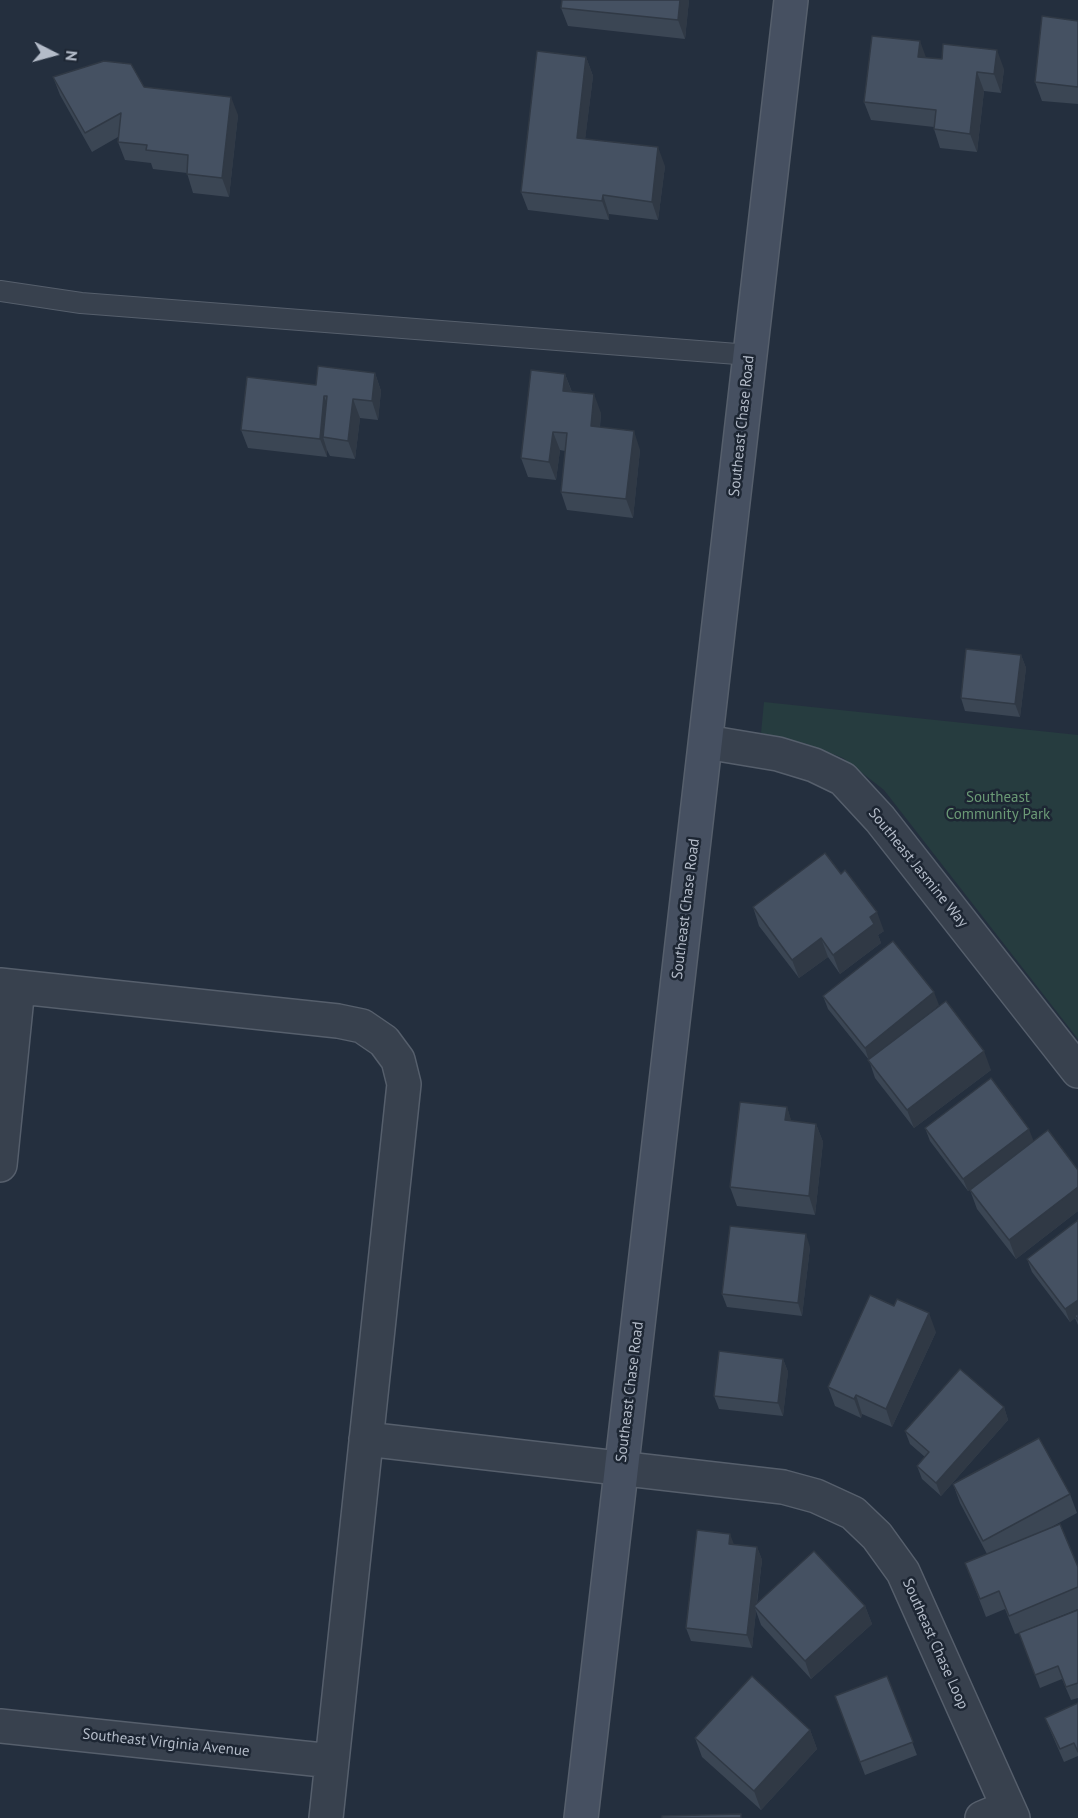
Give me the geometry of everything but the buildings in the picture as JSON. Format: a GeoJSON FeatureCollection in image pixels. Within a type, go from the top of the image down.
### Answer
{"type":"FeatureCollection","features":[{"type":"Feature","properties":{"kind":"street","name":"Southeast Chase Road"},"geometry":{"type":"LineString","coordinates":[[581,1818],[791,0]]}},
{"type":"Feature","properties":{"kind":"street","name":"Southeast Jasmine Way"},"geometry":{"type":"LineString","coordinates":[[706,742],[778,754],[814,765],[843,779],[880,819],[1078,1071]]}},
{"type":"Feature","properties":{"kind":"street"},"geometry":{"type":"LineString","coordinates":[[0,1165],[9,986],[338,1021],[362,1026],[384,1041],[398,1060],[404,1084],[326,1818]]}},
{"type":"Feature","properties":{"kind":"street","name":"Southeast Chase Loop"},"geometry":{"type":"LineString","coordinates":[[366,1439],[783,1487],[816,1496],[853,1513],[877,1536],[903,1572],[1001,1814]]}},
{"type":"Feature","properties":{"kind":"street","name":"Southeast Virginia Avenue"},"geometry":{"type":"LineString","coordinates":[[0,1726],[332,1761]]}},
{"type":"Feature","properties":{"kind":"lane"},"geometry":{"type":"LineString","coordinates":[[0,291],[93,304],[750,355]]}},
{"type":"Feature","properties":{"kind":"green space","name":"Southeast Community Park"},"geometry":{"type":"Polygon","coordinates":[[[764,702],[1078,735],[1078,1039],[884,790],[843,758],[807,744],[761,733],[764,702]]]}}]}
